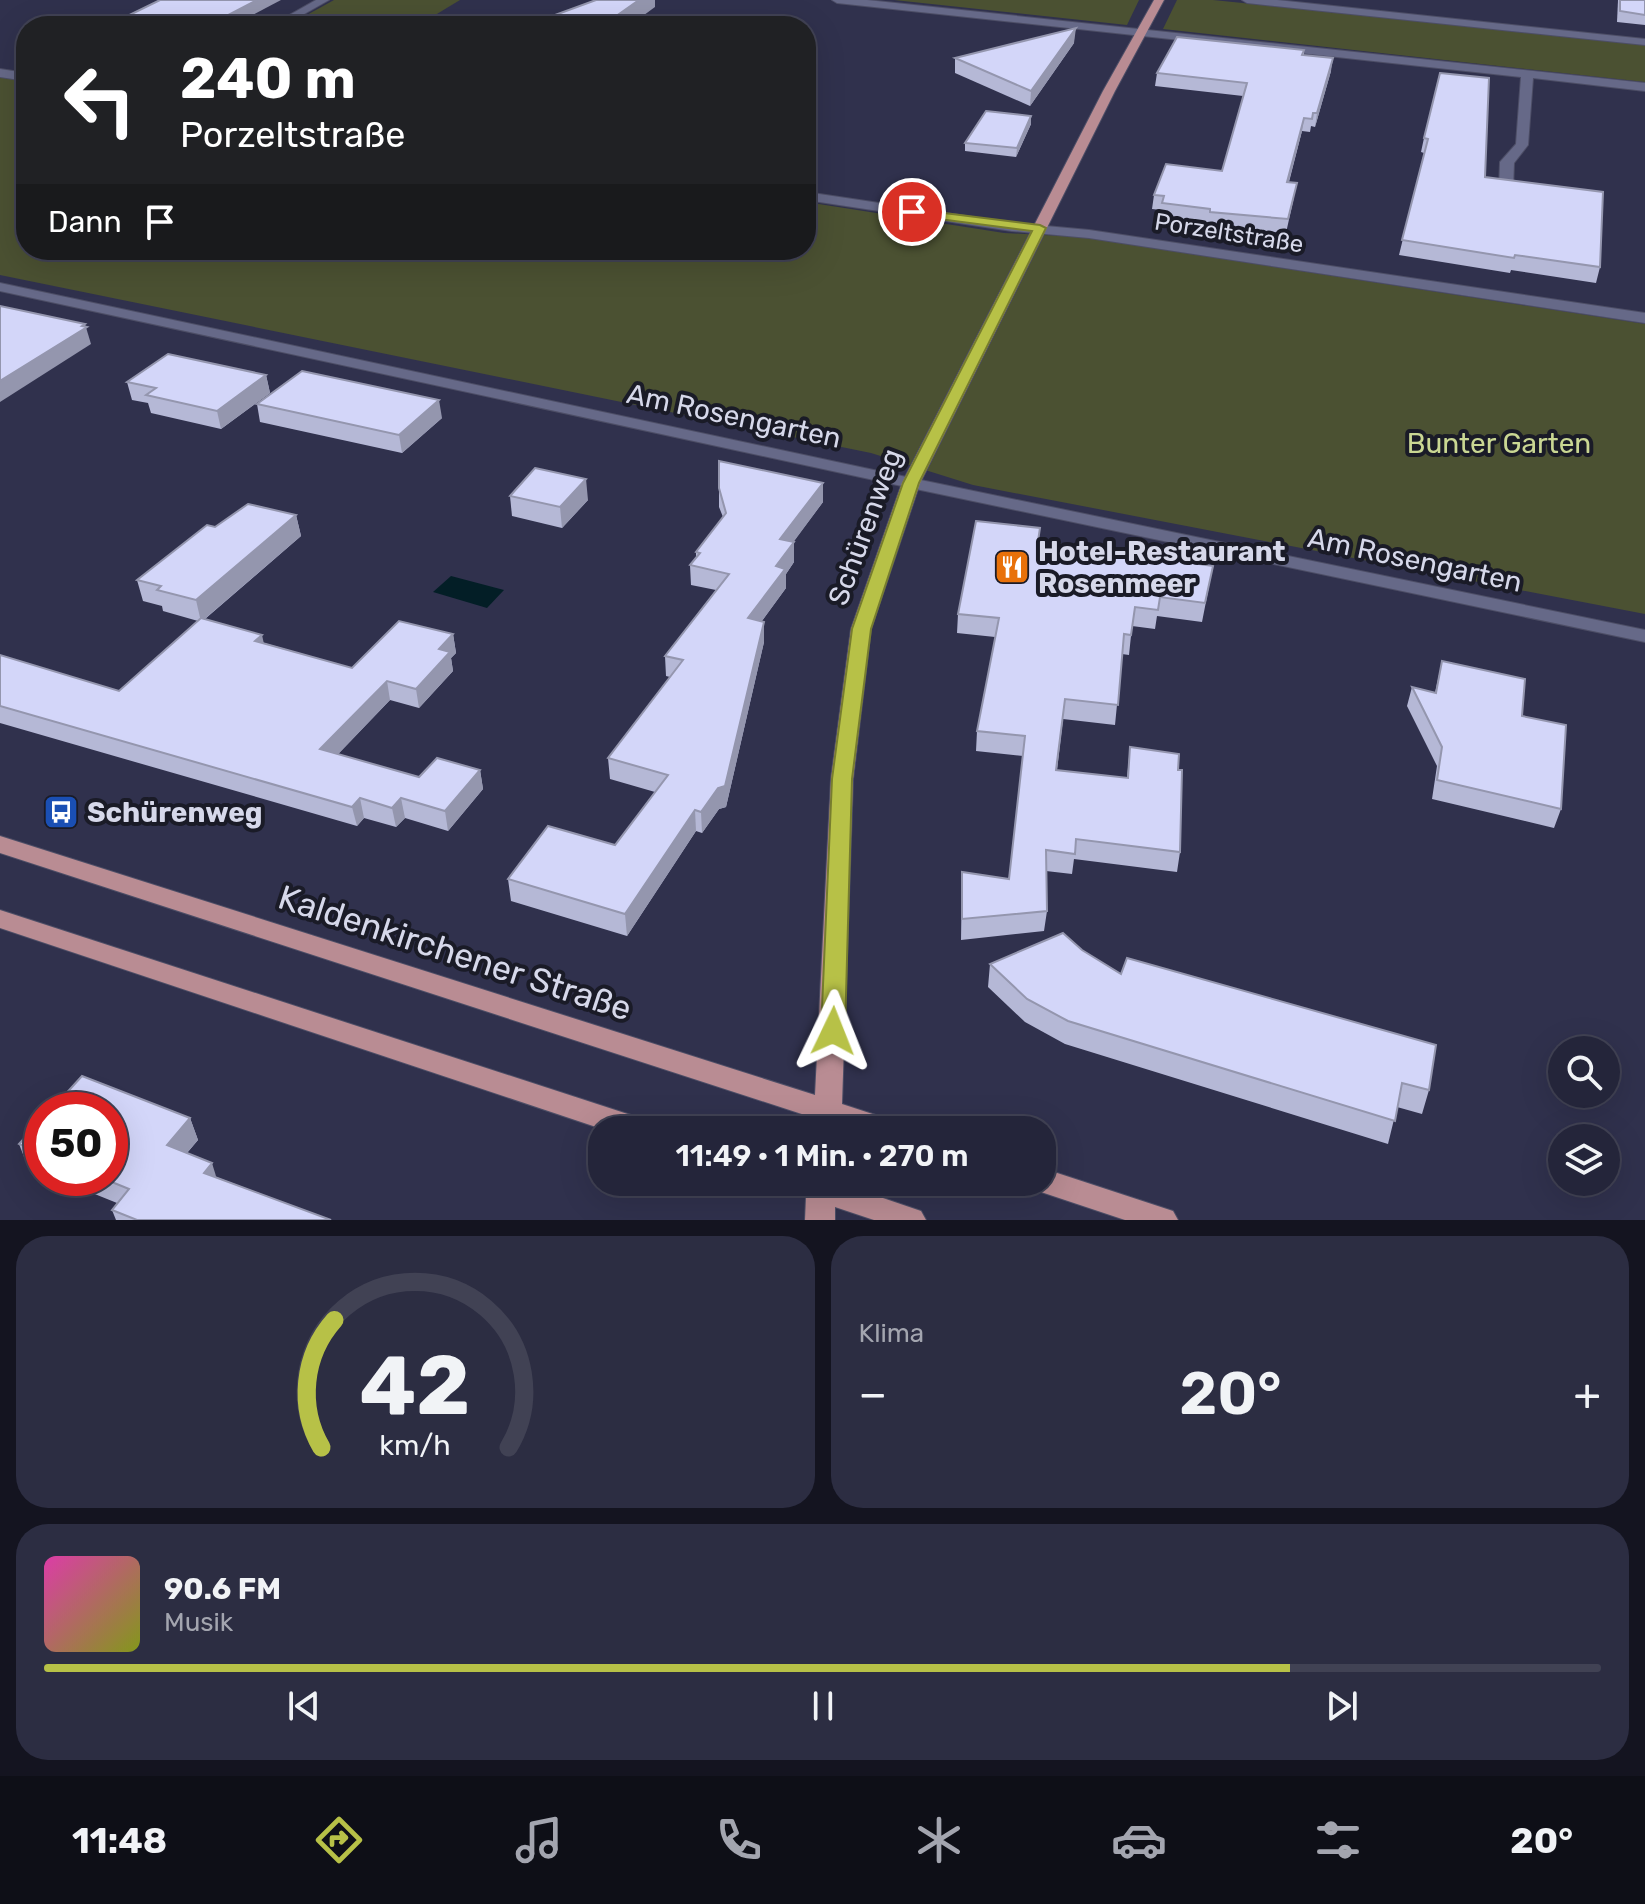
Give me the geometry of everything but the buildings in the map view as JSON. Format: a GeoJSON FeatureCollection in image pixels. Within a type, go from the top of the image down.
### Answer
{"type":"FeatureCollection","features":[{"type":"Feature","properties":{"kind":"main road","name":"Schürenweg"},"geometry":{"type":"LineString","coordinates":[[828,1116],[842,779],[861,629],[911,483],[1139,33],[1159,0]]}},
{"type":"Feature","properties":{"kind":"main road","name":"Kaldenkirchener Straße"},"geometry":{"type":"LineString","coordinates":[[0,844],[813,1116]]}},
{"type":"Feature","properties":{"kind":"main road"},"geometry":{"type":"LineString","coordinates":[[0,919],[598,1116]]}},
{"type":"Feature","properties":{"kind":"main road"},"geometry":{"type":"LineString","coordinates":[[1056,1185],[1163,1220]]}},
{"type":"Feature","properties":{"kind":"main road"},"geometry":{"type":"LineString","coordinates":[[815,1196],[820,1220]]}},
{"type":"Feature","properties":{"kind":"main road"},"geometry":{"type":"LineString","coordinates":[[846,1196],[911,1220]]}},
{"type":"Feature","properties":{"kind":"street"},"geometry":{"type":"LineString","coordinates":[[294,16],[324,0]]}},
{"type":"Feature","properties":{"kind":"street"},"geometry":{"type":"LineString","coordinates":[[837,0],[1645,87]]}},
{"type":"Feature","properties":{"kind":"street"},"geometry":{"type":"LineString","coordinates":[[1247,0],[1645,42]]}},
{"type":"Feature","properties":{"kind":"street"},"geometry":{"type":"LineString","coordinates":[[1506,189],[1507,162],[1522,145],[1527,74]]}},
{"type":"Feature","properties":{"kind":"street","name":"Porzeltstraße"},"geometry":{"type":"LineString","coordinates":[[816,197],[1645,318]]}},
{"type":"Feature","properties":{"kind":"street","name":"Am Rosengarten"},"geometry":{"type":"LineString","coordinates":[[0,287],[911,483],[1645,636]]}},
{"type":"Feature","properties":{"kind":"green space"},"geometry":{"type":"Polygon","coordinates":[[[334,0],[460,0],[434,16],[305,16],[334,0]]]}},
{"type":"Feature","properties":{"kind":"green space"},"geometry":{"type":"Polygon","coordinates":[[[894,0],[1139,0],[1127,25],[894,0]]]}},
{"type":"Feature","properties":{"kind":"green space"},"geometry":{"type":"Polygon","coordinates":[[[1177,0],[1213,0],[1645,44],[1645,82],[1163,29],[1177,0]]]}},
{"type":"Feature","properties":{"kind":"green space","name":"Bunter Garten"},"geometry":{"type":"Polygon","coordinates":[[[0,77],[16,79],[16,260],[816,260],[816,204],[1004,233],[1081,237],[1645,324],[1645,614],[973,485],[871,453],[0,275],[0,77]]]}},
{"type":"Feature","properties":{"kind":"water"},"geometry":{"type":"Polygon","coordinates":[[[451,576],[504,590],[487,608],[433,592],[451,576]]]}},
{"type":"Feature","properties":{"kind":"place","name":"Hotel-Restaurant Rosenmeer"},"geometry":{"type":"Point","coordinates":[1012,567]}},
{"type":"Feature","properties":{"kind":"place","name":"Schürenweg"},"geometry":{"type":"Point","coordinates":[61,812]}},
{"type":"Feature","properties":{"kind":"route"},"geometry":{"type":"LineString","coordinates":[[833,1031],[842,779],[861,629],[911,483],[1040,228],[1012,227],[912,212]]}}]}
